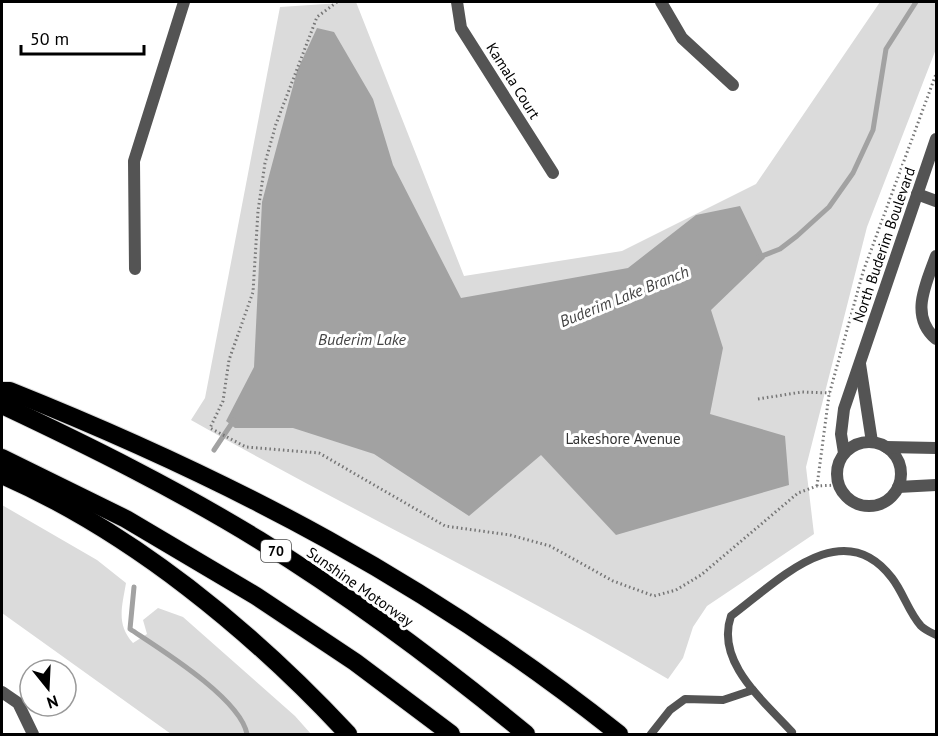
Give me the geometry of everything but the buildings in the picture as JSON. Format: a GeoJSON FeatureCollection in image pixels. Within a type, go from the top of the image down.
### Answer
{"type":"FeatureCollection","features":[{"type":"Feature","properties":{"kind":"highway"},"geometry":{"type":"LineString","coordinates":[[2,391],[10,391],[116,433],[233,488],[298,522],[434,601],[523,662],[619,735]]}},
{"type":"Feature","properties":{"kind":"highway","name":"Sunshine Motorway"},"geometry":{"type":"LineString","coordinates":[[2,405],[114,460],[258,539],[385,624],[467,686],[526,735]]}},
{"type":"Feature","properties":{"kind":"highway"},"geometry":{"type":"LineString","coordinates":[[2,458],[126,519],[256,596],[355,662],[451,735]]}},
{"type":"Feature","properties":{"kind":"highway"},"geometry":{"type":"LineString","coordinates":[[2,475],[29,487],[126,544],[175,578],[247,637],[348,735]]}},
{"type":"Feature","properties":{"kind":"street"},"geometry":{"type":"LineString","coordinates":[[135,268],[134,161],[184,2]]}},
{"type":"Feature","properties":{"kind":"street","name":"Kamala Court"},"geometry":{"type":"LineString","coordinates":[[457,2],[461,28],[553,173]]}},
{"type":"Feature","properties":{"kind":"street"},"geometry":{"type":"LineString","coordinates":[[661,2],[682,38],[733,85]]}},
{"type":"Feature","properties":{"kind":"street","name":"North Buderim Boulevard"},"geometry":{"type":"LineString","coordinates":[[844,453],[840,434],[844,409],[936,140]]}},
{"type":"Feature","properties":{"kind":"street"},"geometry":{"type":"LineString","coordinates":[[917,194],[936,201]]}},
{"type":"Feature","properties":{"kind":"street"},"geometry":{"type":"LineString","coordinates":[[936,256],[923,294],[921,312],[922,322],[936,339]]}},
{"type":"Feature","properties":{"kind":"street","name":"North Buderim Boulevard"},"geometry":{"type":"LineString","coordinates":[[860,360],[872,442]]}},
{"type":"Feature","properties":{"kind":"street"},"geometry":{"type":"LineString","coordinates":[[886,447],[893,453],[901,470],[898,488],[884,503],[864,507],[846,498],[838,485],[837,466],[844,453],[852,447],[872,442],[886,447],[936,448]]}},
{"type":"Feature","properties":{"kind":"street"},"geometry":{"type":"LineString","coordinates":[[898,488],[936,484]]}},
{"type":"Feature","properties":{"kind":"street"},"geometry":{"type":"LineString","coordinates":[[2,692],[18,703],[33,735]]}},
{"type":"Feature","properties":{"kind":"lane"},"geometry":{"type":"LineString","coordinates":[[792,732],[753,690],[732,660],[726,630],[731,616],[807,560],[827,552],[851,550],[870,557],[891,576],[921,626],[936,635]]}},
{"type":"Feature","properties":{"kind":"lane"},"geometry":{"type":"LineString","coordinates":[[651,735],[670,710],[686,699],[723,700],[753,690]]}},
{"type":"Feature","properties":{"kind":"path"},"geometry":{"type":"LineString","coordinates":[[338,2],[317,17],[276,124],[265,163],[258,211],[253,292],[228,360],[223,401],[210,428],[246,447],[319,453],[445,526],[510,534],[550,546],[613,581],[654,596],[676,590],[701,575],[798,492],[817,486],[838,485]]}},
{"type":"Feature","properties":{"kind":"path"},"geometry":{"type":"LineString","coordinates":[[817,486],[830,393],[863,272],[936,74]]}},
{"type":"Feature","properties":{"kind":"path"},"geometry":{"type":"LineString","coordinates":[[758,399],[802,392],[830,393]]}},
{"type":"Feature","properties":{"kind":"green space","name":"Lakeshore Avenue"},"geometry":{"type":"Polygon","coordinates":[[[356,2],[464,276],[622,251],[756,184],[880,2],[936,2],[936,49],[867,227],[806,467],[814,534],[707,606],[693,627],[683,658],[668,679],[550,612],[191,420],[205,398],[280,7],[356,2]]]}},
{"type":"Feature","properties":{"kind":"green space"},"geometry":{"type":"Polygon","coordinates":[[[2,505],[97,560],[126,583],[122,622],[133,643],[147,634],[143,620],[158,608],[183,617],[295,716],[311,734],[171,734],[78,667],[78,658],[65,658],[2,613],[2,505]]]}},
{"type":"Feature","properties":{"kind":"water","name":"Buderim Lake"},"geometry":{"type":"Polygon","coordinates":[[[317,28],[334,32],[373,99],[393,165],[461,298],[628,268],[696,215],[740,206],[765,258],[711,310],[723,348],[710,414],[785,436],[789,485],[616,535],[541,455],[469,516],[374,454],[293,428],[235,428],[226,421],[254,367],[262,202],[297,71],[317,28]]]}},
{"type":"Feature","properties":{"kind":"waterway","name":"Buderim Lake Branch"},"geometry":{"type":"LineString","coordinates":[[757,258],[780,249],[797,236],[829,207],[853,173],[873,130],[886,49],[916,2]]}},
{"type":"Feature","properties":{"kind":"waterway","name":"Buderim Lake Branch"},"geometry":{"type":"LineString","coordinates":[[214,450],[234,420]]}},
{"type":"Feature","properties":{"kind":"waterway","name":"Buderim Lake Branch"},"geometry":{"type":"LineString","coordinates":[[134,587],[130,629],[215,690],[241,720],[247,734]]}}]}
